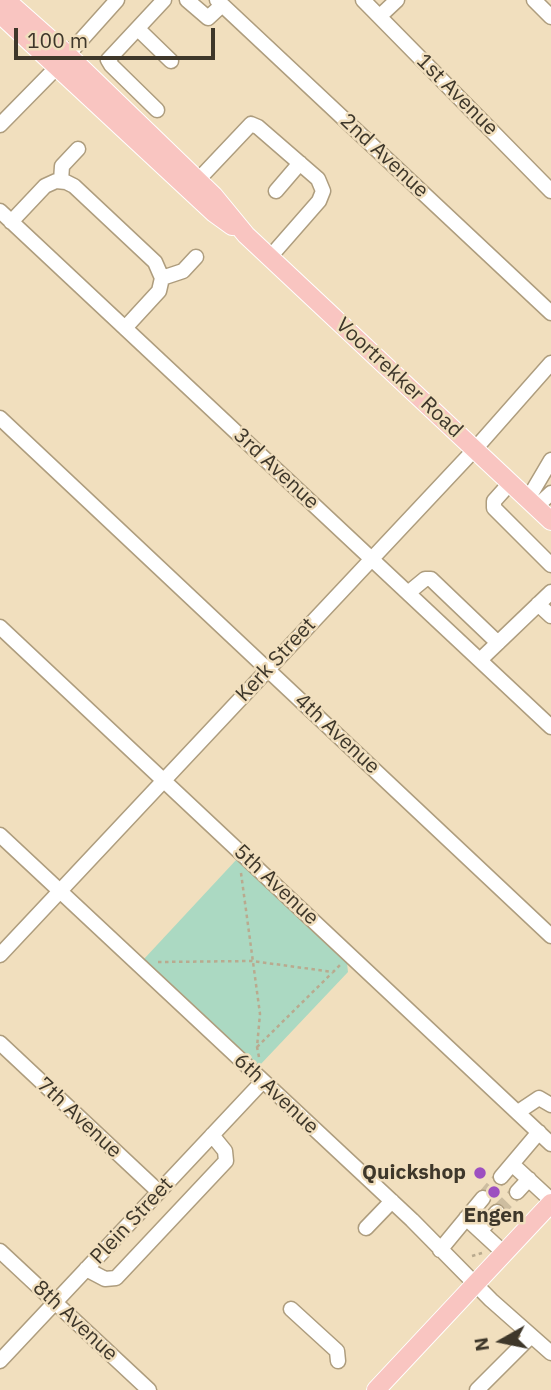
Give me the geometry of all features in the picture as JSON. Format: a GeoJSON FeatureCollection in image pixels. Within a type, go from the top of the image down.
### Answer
{"type":"FeatureCollection","features":[{"type":"Feature","properties":{"kind":"main road","name":"Voortrekker Road"},"geometry":{"type":"LineString","coordinates":[[6,0],[62,61],[214,213],[246,235],[551,521]]}},
{"type":"Feature","properties":{"kind":"main road","name":"Voortrekker Road"},"geometry":{"type":"LineString","coordinates":[[0,14],[62,61],[198,180],[222,203],[246,235]]}},
{"type":"Feature","properties":{"kind":"main road"},"geometry":{"type":"LineString","coordinates":[[376,1390],[551,1202]]}},
{"type":"Feature","properties":{"kind":"street"},"geometry":{"type":"LineString","coordinates":[[0,125],[117,0]]}},
{"type":"Feature","properties":{"kind":"street"},"geometry":{"type":"LineString","coordinates":[[157,110],[109,62],[109,58],[164,0]]}},
{"type":"Feature","properties":{"kind":"street"},"geometry":{"type":"LineString","coordinates":[[187,0],[208,18],[219,3]]}},
{"type":"Feature","properties":{"kind":"street","name":"1st Avenue"},"geometry":{"type":"LineString","coordinates":[[363,0],[551,191]]}},
{"type":"Feature","properties":{"kind":"street"},"geometry":{"type":"LineString","coordinates":[[380,16],[397,0]]}},
{"type":"Feature","properties":{"kind":"street"},"geometry":{"type":"LineString","coordinates":[[534,0],[551,16]]}},
{"type":"Feature","properties":{"kind":"street","name":"2nd Avenue"},"geometry":{"type":"LineString","coordinates":[[219,3],[551,313]]}},
{"type":"Feature","properties":{"kind":"street"},"geometry":{"type":"LineString","coordinates":[[138,29],[171,61]]}},
{"type":"Feature","properties":{"kind":"street"},"geometry":{"type":"LineString","coordinates":[[198,180],[251,124],[300,163],[322,186],[322,196],[270,257]]}},
{"type":"Feature","properties":{"kind":"street"},"geometry":{"type":"LineString","coordinates":[[61,181],[62,166],[78,149]]}},
{"type":"Feature","properties":{"kind":"street"},"geometry":{"type":"LineString","coordinates":[[276,191],[300,163]]}},
{"type":"Feature","properties":{"kind":"street"},"geometry":{"type":"LineString","coordinates":[[11,222],[45,186],[61,181],[74,186],[155,262],[162,278],[159,291],[125,328]]}},
{"type":"Feature","properties":{"kind":"street","name":"3rd Avenue"},"geometry":{"type":"LineString","coordinates":[[0,211],[551,727]]}},
{"type":"Feature","properties":{"kind":"street"},"geometry":{"type":"LineString","coordinates":[[162,278],[183,271],[196,257]]}},
{"type":"Feature","properties":{"kind":"street","name":"Kerk Street"},"geometry":{"type":"LineString","coordinates":[[0,955],[475,449],[551,363]]}},
{"type":"Feature","properties":{"kind":"street","name":"4th Avenue"},"geometry":{"type":"LineString","coordinates":[[0,418],[551,936]]}},
{"type":"Feature","properties":{"kind":"street"},"geometry":{"type":"LineString","coordinates":[[532,503],[551,460]]}},
{"type":"Feature","properties":{"kind":"street"},"geometry":{"type":"LineString","coordinates":[[510,482],[494,501],[494,508],[551,565]]}},
{"type":"Feature","properties":{"kind":"street"},"geometry":{"type":"LineString","coordinates":[[532,503],[551,493]]}},
{"type":"Feature","properties":{"kind":"street"},"geometry":{"type":"LineString","coordinates":[[408,593],[425,579],[431,579],[498,643]]}},
{"type":"Feature","properties":{"kind":"street"},"geometry":{"type":"LineString","coordinates":[[480,660],[551,592]]}},
{"type":"Feature","properties":{"kind":"street"},"geometry":{"type":"LineString","coordinates":[[538,604],[551,616]]}},
{"type":"Feature","properties":{"kind":"street","name":"5th Avenue"},"geometry":{"type":"LineString","coordinates":[[0,627],[551,1144]]}},
{"type":"Feature","properties":{"kind":"street","name":"6th Avenue"},"geometry":{"type":"LineString","coordinates":[[0,835],[551,1353]]}},
{"type":"Feature","properties":{"kind":"street","name":"7th Avenue"},"geometry":{"type":"LineString","coordinates":[[0,1043],[159,1192]]}},
{"type":"Feature","properties":{"kind":"street","name":"Plein Street"},"geometry":{"type":"LineString","coordinates":[[0,1361],[263,1081]]}},
{"type":"Feature","properties":{"kind":"street"},"geometry":{"type":"LineString","coordinates":[[518,1112],[539,1098],[551,1105]]}},
{"type":"Feature","properties":{"kind":"street"},"geometry":{"type":"LineString","coordinates":[[501,1177],[539,1132]]}},
{"type":"Feature","properties":{"kind":"street"},"geometry":{"type":"LineString","coordinates":[[86,1269],[105,1279],[116,1278],[208,1181],[227,1157],[212,1135]]}},
{"type":"Feature","properties":{"kind":"street"},"geometry":{"type":"LineString","coordinates":[[512,1164],[551,1202]]}},
{"type":"Feature","properties":{"kind":"street"},"geometry":{"type":"LineString","coordinates":[[517,1192],[528,1180]]}},
{"type":"Feature","properties":{"kind":"street"},"geometry":{"type":"LineString","coordinates":[[440,1250],[483,1198]]}},
{"type":"Feature","properties":{"kind":"street"},"geometry":{"type":"LineString","coordinates":[[366,1228],[392,1201]]}},
{"type":"Feature","properties":{"kind":"street"},"geometry":{"type":"LineString","coordinates":[[480,1231],[497,1212]]}},
{"type":"Feature","properties":{"kind":"street"},"geometry":{"type":"LineString","coordinates":[[466,1218],[503,1253]]}},
{"type":"Feature","properties":{"kind":"street","name":"8th Avenue"},"geometry":{"type":"LineString","coordinates":[[0,1251],[149,1390]]}},
{"type":"Feature","properties":{"kind":"street"},"geometry":{"type":"LineString","coordinates":[[291,1309],[337,1351],[338,1361]]}},
{"type":"Feature","properties":{"kind":"street"},"geometry":{"type":"LineString","coordinates":[[477,1390],[531,1336]]}},
{"type":"Feature","properties":{"kind":"path"},"geometry":{"type":"LineString","coordinates":[[246,857],[241,865],[251,961],[260,1014],[257,1047],[263,1081]]}},
{"type":"Feature","properties":{"kind":"path"},"geometry":{"type":"LineString","coordinates":[[257,1047],[350,955]]}},
{"type":"Feature","properties":{"kind":"path"},"geometry":{"type":"LineString","coordinates":[[136,962],[251,961],[333,972]]}},
{"type":"Feature","properties":{"kind":"green space"},"geometry":{"type":"Polygon","coordinates":[[[237,859],[347,963],[348,972],[259,1066],[144,959],[237,859]]]}},
{"type":"Feature","properties":{"kind":"tunnel"},"geometry":{"type":"LineString","coordinates":[[483,1198],[501,1177]]}},
{"type":"Feature","properties":{"kind":"tunnel"},"geometry":{"type":"LineString","coordinates":[[497,1212],[517,1192]]}},
{"type":"Feature","properties":{"kind":"place","name":"Quickshop"},"geometry":{"type":"Point","coordinates":[480,1173]}},
{"type":"Feature","properties":{"kind":"place","name":"Engen"},"geometry":{"type":"Point","coordinates":[494,1192]}}]}
